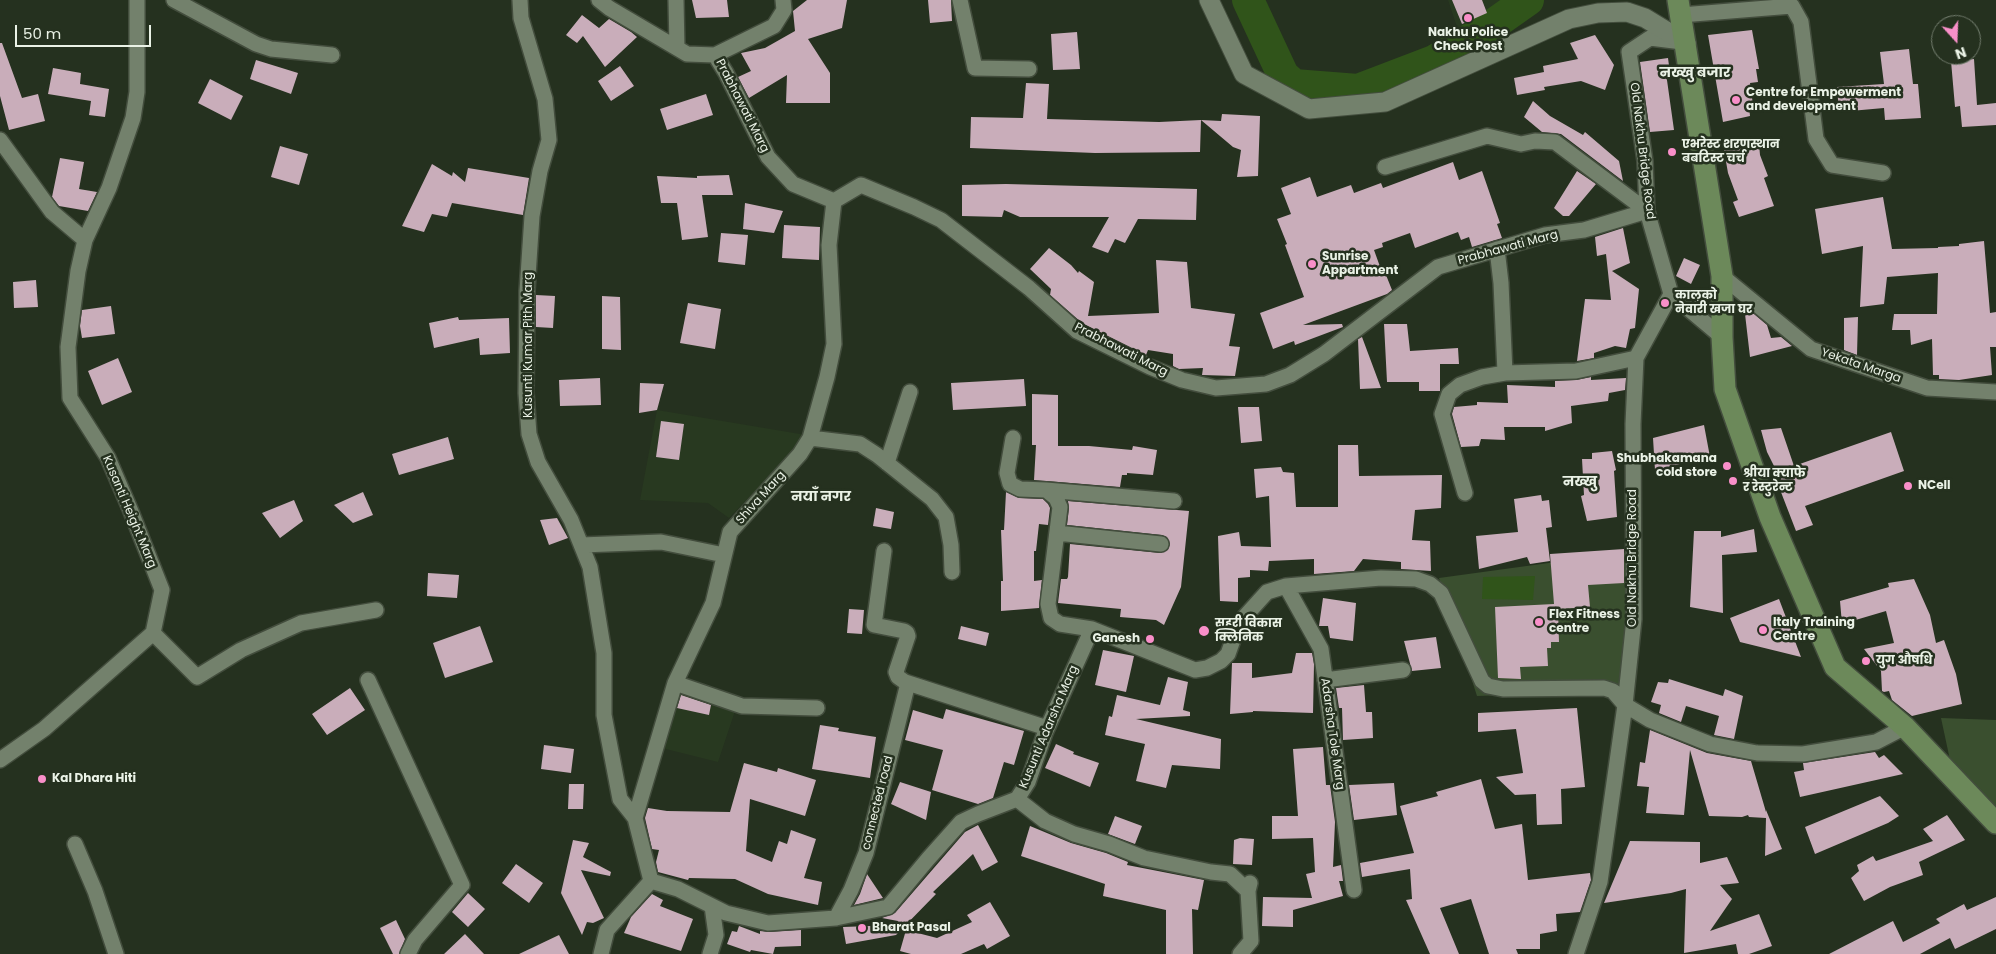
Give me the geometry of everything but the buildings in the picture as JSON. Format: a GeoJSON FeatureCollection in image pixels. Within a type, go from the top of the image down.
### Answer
{"type":"FeatureCollection","features":[{"type":"Feature","properties":{"kind":"main road"},"geometry":{"type":"LineString","coordinates":[[1680,8],[1722,276],[1722,337],[1725,388],[1770,517],[1835,667],[1905,727],[1996,823]]}},
{"type":"Feature","properties":{"kind":"street","name":"Kusanti Height Marg"},"geometry":{"type":"LineString","coordinates":[[137,0],[136,92],[133,118],[109,188],[86,240],[78,271],[68,347],[70,398],[108,458],[162,590],[154,633]]}},
{"type":"Feature","properties":{"kind":"street"},"geometry":{"type":"LineString","coordinates":[[174,0],[256,44],[271,49],[332,55]]}},
{"type":"Feature","properties":{"kind":"street","name":"Kusunti Kumar Pith Marg"},"geometry":{"type":"LineString","coordinates":[[520,0],[521,18],[545,99],[549,140],[540,171],[532,212],[526,393],[529,434],[538,462],[571,520],[590,567],[604,653],[604,715],[620,799],[635,818],[651,881]]}},
{"type":"Feature","properties":{"kind":"street","name":"Prabhawati Marg"},"geometry":{"type":"LineString","coordinates":[[599,0],[609,8],[687,54],[715,55],[768,156],[793,184],[834,201],[860,185],[914,207],[940,220],[1029,288],[1077,330],[1150,367],[1182,380],[1216,388],[1266,384],[1290,375],[1324,354],[1438,267],[1545,235],[1584,230],[1647,211]]}},
{"type":"Feature","properties":{"kind":"street"},"geometry":{"type":"LineString","coordinates":[[676,0],[677,48]]}},
{"type":"Feature","properties":{"kind":"street"},"geometry":{"type":"LineString","coordinates":[[960,0],[975,68],[1029,69]]}},
{"type":"Feature","properties":{"kind":"street"},"geometry":{"type":"LineString","coordinates":[[1210,0],[1244,74],[1309,109],[1385,102],[1569,19],[1598,13],[1627,12],[1645,18],[1686,43]]}},
{"type":"Feature","properties":{"kind":"street"},"geometry":{"type":"LineString","coordinates":[[715,55],[774,26],[786,3]]}},
{"type":"Feature","properties":{"kind":"street"},"geometry":{"type":"LineString","coordinates":[[1680,8],[1792,6],[1801,22],[1816,138],[1832,166],[1883,174]]}},
{"type":"Feature","properties":{"kind":"street","name":"Old Nakhu Bridge Road"},"geometry":{"type":"LineString","coordinates":[[1576,954],[1600,882],[1626,705],[1634,619],[1633,424],[1636,358],[1671,294],[1647,211],[1646,161],[1629,52],[1650,38],[1686,43]]}},
{"type":"Feature","properties":{"kind":"street"},"geometry":{"type":"LineString","coordinates":[[1385,166],[1487,136],[1521,144],[1555,142],[1647,211]]}},
{"type":"Feature","properties":{"kind":"street"},"geometry":{"type":"LineString","coordinates":[[1,143],[52,212],[86,240]]}},
{"type":"Feature","properties":{"kind":"street","name":"Shiva Marg"},"geometry":{"type":"LineString","coordinates":[[635,818],[675,683],[713,603],[730,532],[800,454],[810,438],[827,378],[834,344],[829,245],[834,201]]}},
{"type":"Feature","properties":{"kind":"street"},"geometry":{"type":"LineString","coordinates":[[1497,249],[1501,283],[1505,373]]}},
{"type":"Feature","properties":{"kind":"street","name":"Yekata Marga"},"geometry":{"type":"LineString","coordinates":[[1722,276],[1811,349],[1927,388],[1996,392]]}},
{"type":"Feature","properties":{"kind":"street"},"geometry":{"type":"LineString","coordinates":[[1671,294],[1722,337]]}},
{"type":"Feature","properties":{"kind":"street"},"geometry":{"type":"LineString","coordinates":[[1465,493],[1442,414],[1449,394],[1460,385],[1482,377],[1505,373],[1576,371],[1636,358]]}},
{"type":"Feature","properties":{"kind":"street"},"geometry":{"type":"LineString","coordinates":[[887,463],[910,392]]}},
{"type":"Feature","properties":{"kind":"street"},"geometry":{"type":"LineString","coordinates":[[810,438],[860,444],[932,499],[946,518],[951,545],[952,572]]}},
{"type":"Feature","properties":{"kind":"street"},"geometry":{"type":"LineString","coordinates":[[1013,438],[1007,473],[1010,484],[1020,489],[1174,501]]}},
{"type":"Feature","properties":{"kind":"street"},"geometry":{"type":"LineString","coordinates":[[1046,490],[1056,498],[1060,507],[1048,604],[1051,618],[1060,624],[1092,629],[1194,670],[1207,668],[1221,661],[1228,654],[1239,623],[1268,592],[1286,586],[1381,578],[1416,579],[1430,584],[1441,593],[1482,681],[1488,686],[1503,689],[1604,688],[1613,691],[1626,705],[1650,720],[1710,744],[1757,753],[1803,754],[1876,742],[1905,727]]}},
{"type":"Feature","properties":{"kind":"street"},"geometry":{"type":"LineString","coordinates":[[1057,533],[1162,544]]}},
{"type":"Feature","properties":{"kind":"street"},"geometry":{"type":"LineString","coordinates":[[581,545],[661,542],[724,555]]}},
{"type":"Feature","properties":{"kind":"street"},"geometry":{"type":"LineString","coordinates":[[884,551],[874,626],[907,633],[908,636],[896,672],[898,677],[908,683],[1047,728]]}},
{"type":"Feature","properties":{"kind":"street","name":"Adarsha Tole Marg"},"geometry":{"type":"LineString","coordinates":[[1286,586],[1321,649],[1354,890]]}},
{"type":"Feature","properties":{"kind":"street"},"geometry":{"type":"LineString","coordinates":[[0,760],[44,729],[154,633],[197,677],[241,650],[301,623],[376,610]]}},
{"type":"Feature","properties":{"kind":"street","name":"Kusunti Adarsha Marg"},"geometry":{"type":"LineString","coordinates":[[651,881],[678,889],[726,913],[768,923],[836,918],[888,907],[961,822],[1017,799],[1028,782],[1047,728],[1092,629]]}},
{"type":"Feature","properties":{"kind":"street"},"geometry":{"type":"LineString","coordinates":[[1325,680],[1403,670]]}},
{"type":"Feature","properties":{"kind":"street"},"geometry":{"type":"LineString","coordinates":[[368,680],[462,885],[415,940],[408,954]]}},
{"type":"Feature","properties":{"kind":"street"},"geometry":{"type":"LineString","coordinates":[[675,683],[742,706],[817,708]]}},
{"type":"Feature","properties":{"kind":"street","name":"connected road"},"geometry":{"type":"LineString","coordinates":[[836,918],[851,890],[866,853],[908,683]]}},
{"type":"Feature","properties":{"kind":"street"},"geometry":{"type":"LineString","coordinates":[[1017,799],[1045,820],[1074,834],[1109,844],[1144,858],[1211,872],[1230,874],[1249,885],[1251,941],[1240,954]]}},
{"type":"Feature","properties":{"kind":"street"},"geometry":{"type":"LineString","coordinates":[[75,844],[95,891],[116,954]]}},
{"type":"Feature","properties":{"kind":"street"},"geometry":{"type":"LineString","coordinates":[[601,954],[607,930],[651,881]]}},
{"type":"Feature","properties":{"kind":"street"},"geometry":{"type":"LineString","coordinates":[[710,954],[716,935],[712,906]]}},
{"type":"Feature","properties":{"kind":"shaded area","name":"Nakhu Police Check Post"},"geometry":{"type":"Polygon","coordinates":[[[1448,0],[1504,0],[1460,36],[1448,0]]]}},
{"type":"Feature","properties":{"kind":"shaded area"},"geometry":{"type":"Polygon","coordinates":[[[657,410],[806,435],[795,450],[729,518],[708,503],[640,500],[657,410]]]}},
{"type":"Feature","properties":{"kind":"shaded area","name":"Flex Fitness centre"},"geometry":{"type":"Polygon","coordinates":[[[1629,552],[1622,691],[1477,696],[1439,578],[1629,552]]]}},
{"type":"Feature","properties":{"kind":"shaded area"},"geometry":{"type":"Polygon","coordinates":[[[1535,576],[1533,600],[1482,599],[1483,577],[1535,576]]]}},
{"type":"Feature","properties":{"kind":"shaded area"},"geometry":{"type":"Polygon","coordinates":[[[678,686],[737,705],[718,762],[658,747],[678,686]]]}},
{"type":"Feature","properties":{"kind":"shaded area"},"geometry":{"type":"Polygon","coordinates":[[[1941,718],[1996,720],[1996,825],[1950,760],[1941,718]]]}},
{"type":"Feature","properties":{"kind":"waterway"},"geometry":{"type":"LineString","coordinates":[[1248,0],[1283,75],[1294,85],[1358,90],[1434,61],[1484,31],[1528,0]]}},
{"type":"Feature","properties":{"kind":"place","name":"Nakhu Police Check Post"},"geometry":{"type":"Point","coordinates":[1468,18]}},
{"type":"Feature","properties":{"kind":"place","name":"Centre for Empowerment and development"},"geometry":{"type":"Point","coordinates":[1736,100]}},
{"type":"Feature","properties":{"kind":"place","name":"एभरेस्ट शरणस्थान बबटिस्ट चर्च"},"geometry":{"type":"Point","coordinates":[1672,152]}},
{"type":"Feature","properties":{"kind":"place","name":"Sunrise Appartment"},"geometry":{"type":"Point","coordinates":[1312,264]}},
{"type":"Feature","properties":{"kind":"place","name":"कालुको नेवारी खजा घर"},"geometry":{"type":"Point","coordinates":[1665,303]}},
{"type":"Feature","properties":{"kind":"place","name":"Shubhakamana cold store"},"geometry":{"type":"Point","coordinates":[1727,466]}},
{"type":"Feature","properties":{"kind":"place","name":"श्रीया क्याफे र रेस्टुरेन्ट"},"geometry":{"type":"Point","coordinates":[1733,481]}},
{"type":"Feature","properties":{"kind":"place","name":"NCell"},"geometry":{"type":"Point","coordinates":[1908,486]}},
{"type":"Feature","properties":{"kind":"place","name":"Flex Fitness centre"},"geometry":{"type":"Point","coordinates":[1539,622]}},
{"type":"Feature","properties":{"kind":"place","name":"Italy Training Centre"},"geometry":{"type":"Point","coordinates":[1763,630]}},
{"type":"Feature","properties":{"kind":"place","name":"सहरी विकास क्लिनिक"},"geometry":{"type":"Point","coordinates":[1204,631]}},
{"type":"Feature","properties":{"kind":"place","name":"Ganesh"},"geometry":{"type":"Point","coordinates":[1150,639]}},
{"type":"Feature","properties":{"kind":"place","name":"युग औषधि"},"geometry":{"type":"Point","coordinates":[1866,661]}},
{"type":"Feature","properties":{"kind":"place","name":"Kal Dhara Hiti"},"geometry":{"type":"Point","coordinates":[42,779]}},
{"type":"Feature","properties":{"kind":"place","name":"Bharat Pasal"},"geometry":{"type":"Point","coordinates":[862,928]}},
{"type":"Feature","properties":{"kind":"district","name":"नख्खु बजार"},"geometry":{"type":"Point","coordinates":[1695,73]}},
{"type":"Feature","properties":{"kind":"district","name":"नख्खु"},"geometry":{"type":"Point","coordinates":[1580,482]}},
{"type":"Feature","properties":{"kind":"district","name":"नयाँ नगर"},"geometry":{"type":"Point","coordinates":[821,497]}}]}
